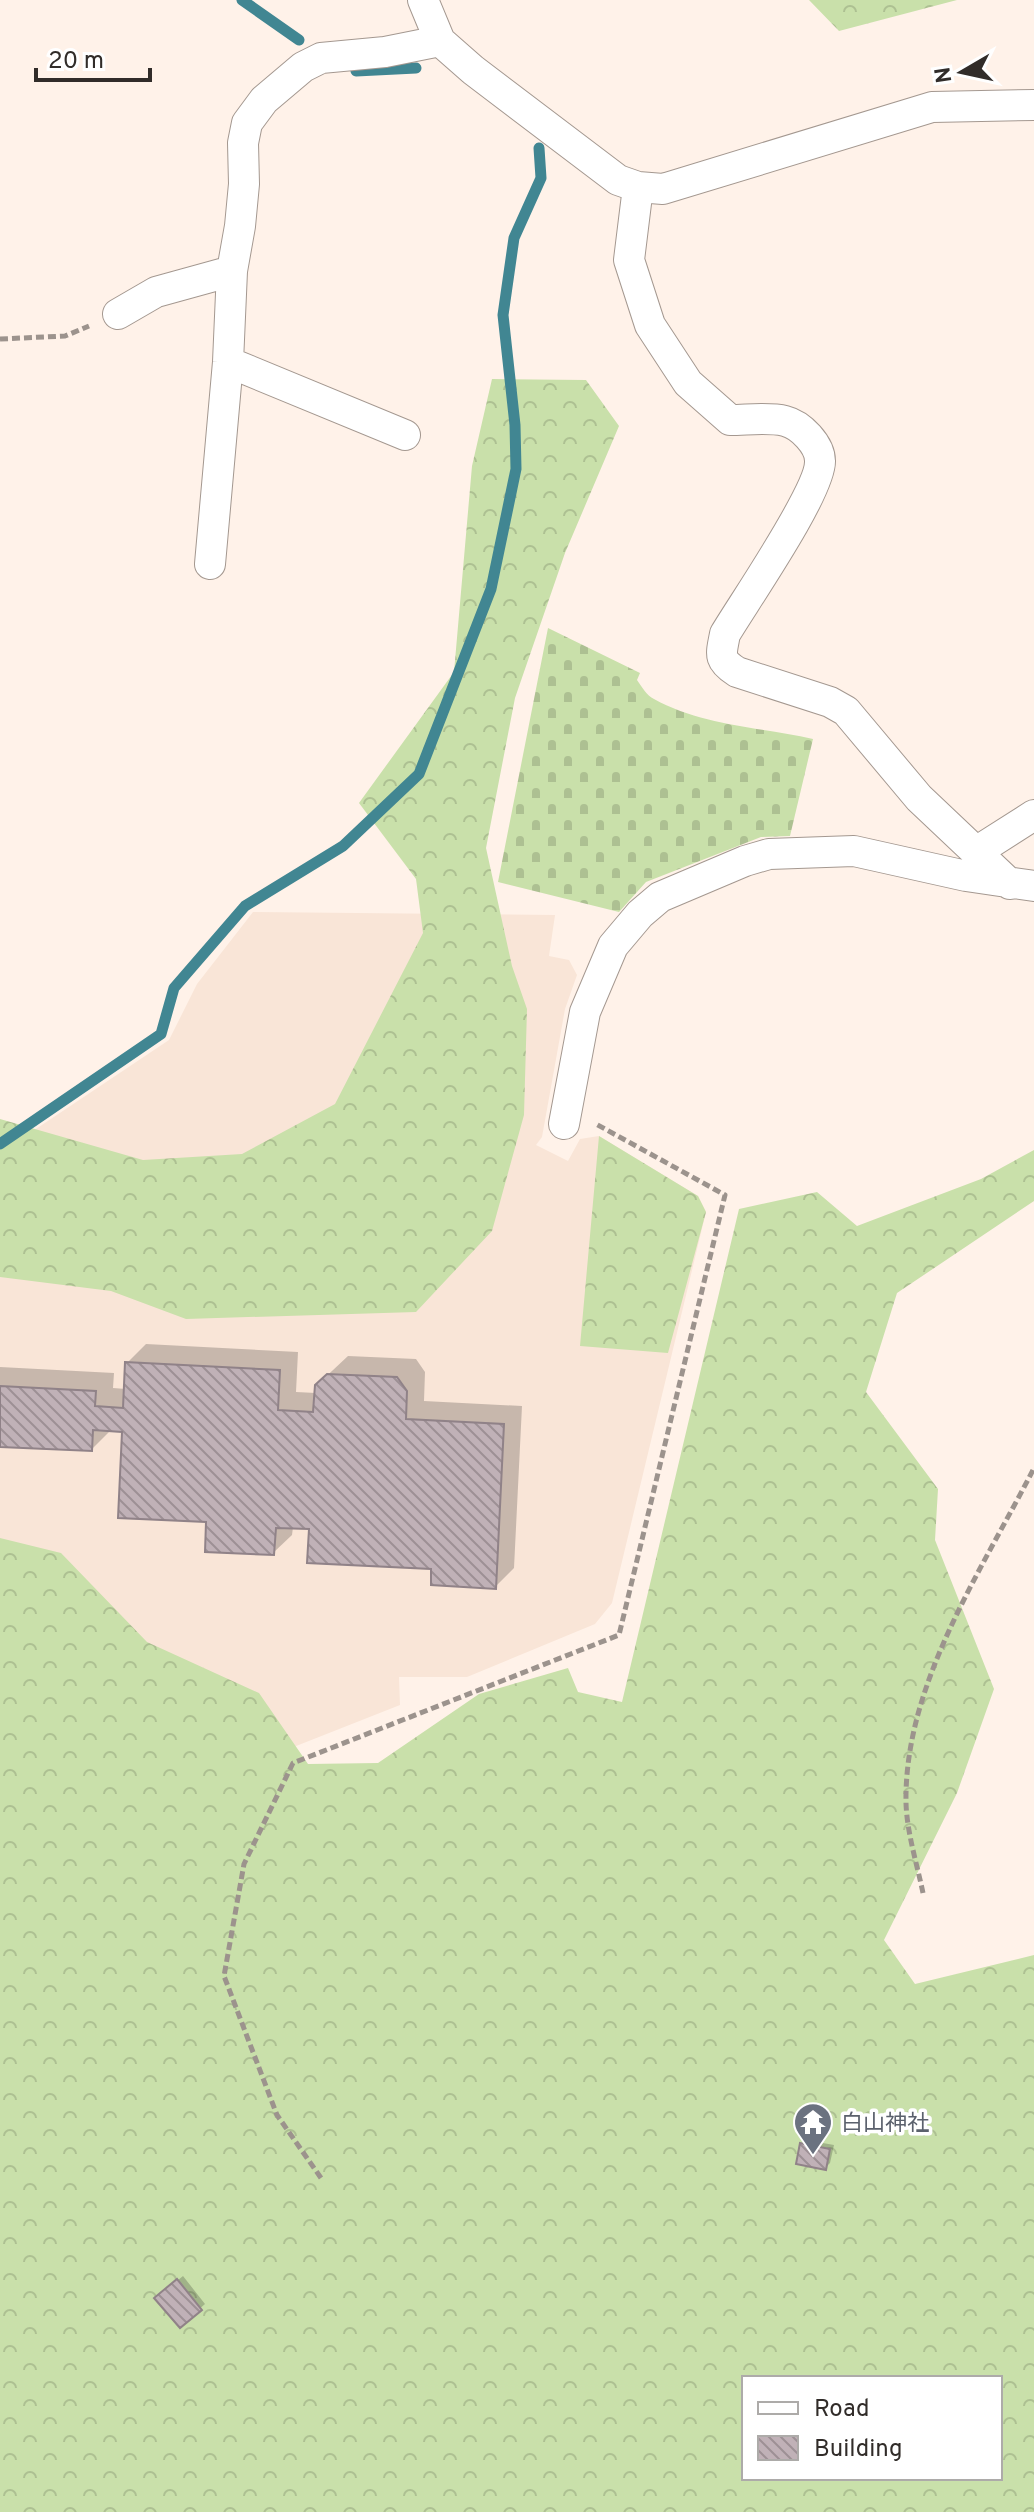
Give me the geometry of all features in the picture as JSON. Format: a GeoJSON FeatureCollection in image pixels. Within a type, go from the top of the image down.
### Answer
{"type":"FeatureCollection","features":[{"type":"Feature","properties":{"kind":"street"},"geometry":{"type":"LineString","coordinates":[[423,0],[440,41],[473,70],[618,180],[638,187],[663,189],[932,107],[1034,105]]}},
{"type":"Feature","properties":{"kind":"street"},"geometry":{"type":"LineString","coordinates":[[210,564],[228,362],[232,271],[244,184],[243,143],[247,123],[264,100],[303,67],[321,58],[385,52],[440,41]]}},
{"type":"Feature","properties":{"kind":"street"},"geometry":{"type":"LineString","coordinates":[[638,187],[629,260],[650,325],[688,383],[730,420],[786,421],[811,440],[821,458],[818,478],[806,501],[725,634],[721,655],[724,664],[737,672],[830,702],[846,711],[919,798],[976,852],[1022,885]]}},
{"type":"Feature","properties":{"kind":"street"},"geometry":{"type":"LineString","coordinates":[[118,314],[156,292],[232,271]]}},
{"type":"Feature","properties":{"kind":"street"},"geometry":{"type":"LineString","coordinates":[[228,362],[405,435]]}},
{"type":"Feature","properties":{"kind":"street"},"geometry":{"type":"LineString","coordinates":[[976,852],[1034,815]]}},
{"type":"Feature","properties":{"kind":"street"},"geometry":{"type":"LineString","coordinates":[[566,1116],[585,1012],[613,946],[640,914],[660,897],[769,854],[840,851],[854,851],[1022,885]]}},
{"type":"Feature","properties":{"kind":"path"},"geometry":{"type":"LineString","coordinates":[[0,339],[65,336],[118,314]]}},
{"type":"Feature","properties":{"kind":"path"},"geometry":{"type":"LineString","coordinates":[[321,2178],[277,2115],[224,1976],[244,1864],[293,1763],[619,1635],[725,1195],[566,1116]]}},
{"type":"Feature","properties":{"kind":"path"},"geometry":{"type":"LineString","coordinates":[[923,1893],[906,1803],[911,1747],[922,1701],[942,1644],[1034,1468]]}},
{"type":"Feature","properties":{"kind":"shaded area"},"geometry":{"type":"Polygon","coordinates":[[[253,912],[555,915],[549,956],[569,960],[577,975],[565,1009],[542,1137],[536,1145],[568,1161],[580,1139],[599,1136],[698,1196],[706,1212],[612,1603],[595,1624],[467,1677],[399,1677],[400,1705],[286,1750],[0,1582],[0,1153],[169,1040],[197,984],[253,912]]]}},
{"type":"Feature","properties":{"kind":"green space"},"geometry":{"type":"Polygon","coordinates":[[[809,0],[957,0],[839,31],[809,0]]]}},
{"type":"Feature","properties":{"kind":"green space"},"geometry":{"type":"Polygon","coordinates":[[[492,379],[586,380],[619,426],[565,553],[515,698],[486,848],[512,966],[527,1009],[524,1115],[492,1231],[416,1312],[186,1319],[111,1291],[0,1277],[0,1119],[143,1160],[242,1154],[335,1104],[423,933],[416,879],[359,803],[454,672],[472,466],[492,379]]]}},
{"type":"Feature","properties":{"kind":"green space"},"geometry":{"type":"Polygon","coordinates":[[[548,628],[640,673],[637,680],[647,694],[673,708],[712,720],[813,739],[790,836],[761,837],[646,882],[619,912],[498,882],[548,628]]]}},
{"type":"Feature","properties":{"kind":"green space"},"geometry":{"type":"Polygon","coordinates":[[[599,1136],[698,1196],[706,1212],[668,1353],[580,1346],[599,1136]]]}},
{"type":"Feature","properties":{"kind":"green space"},"geometry":{"type":"Polygon","coordinates":[[[1034,1150],[1034,1201],[897,1293],[866,1392],[938,1489],[935,1540],[994,1689],[957,1793],[884,1940],[915,1984],[1034,1955],[1034,2512],[0,2512],[0,1538],[61,1553],[147,1642],[259,1693],[308,1764],[378,1763],[479,1694],[568,1668],[578,1692],[622,1702],[739,1209],[817,1192],[857,1226],[981,1179],[1034,1150]]]}},
{"type":"Feature","properties":{"kind":"building"},"geometry":{"type":"Polygon","coordinates":[[[125,1362],[280,1370],[278,1410],[313,1412],[315,1385],[327,1374],[397,1377],[407,1391],[406,1419],[504,1424],[496,1589],[431,1585],[431,1569],[307,1563],[309,1529],[276,1528],[274,1555],[205,1552],[206,1522],[118,1518],[122,1432],[93,1430],[92,1451],[0,1447],[0,1386],[96,1391],[95,1406],[123,1408],[125,1362]]]}},
{"type":"Feature","properties":{"kind":"building","name":"白山神社"},"geometry":{"type":"Polygon","coordinates":[[[800,2143],[830,2149],[826,2170],[796,2164],[800,2143]]]}},
{"type":"Feature","properties":{"kind":"building"},"geometry":{"type":"Polygon","coordinates":[[[177,2279],[202,2310],[180,2328],[154,2298],[177,2279]]]}},
{"type":"Feature","properties":{"kind":"waterway"},"geometry":{"type":"LineString","coordinates":[[242,0],[299,40]]}},
{"type":"Feature","properties":{"kind":"waterway"},"geometry":{"type":"LineString","coordinates":[[356,71],[416,68]]}},
{"type":"Feature","properties":{"kind":"waterway"},"geometry":{"type":"LineString","coordinates":[[0,1144],[161,1034],[174,988],[245,906],[343,846],[419,774],[491,589],[516,469],[515,425],[503,315],[514,238],[541,178],[539,148]]}},
{"type":"Feature","properties":{"kind":"place","name":"白山神社"},"geometry":{"type":"Point","coordinates":[813,2156]}}]}
